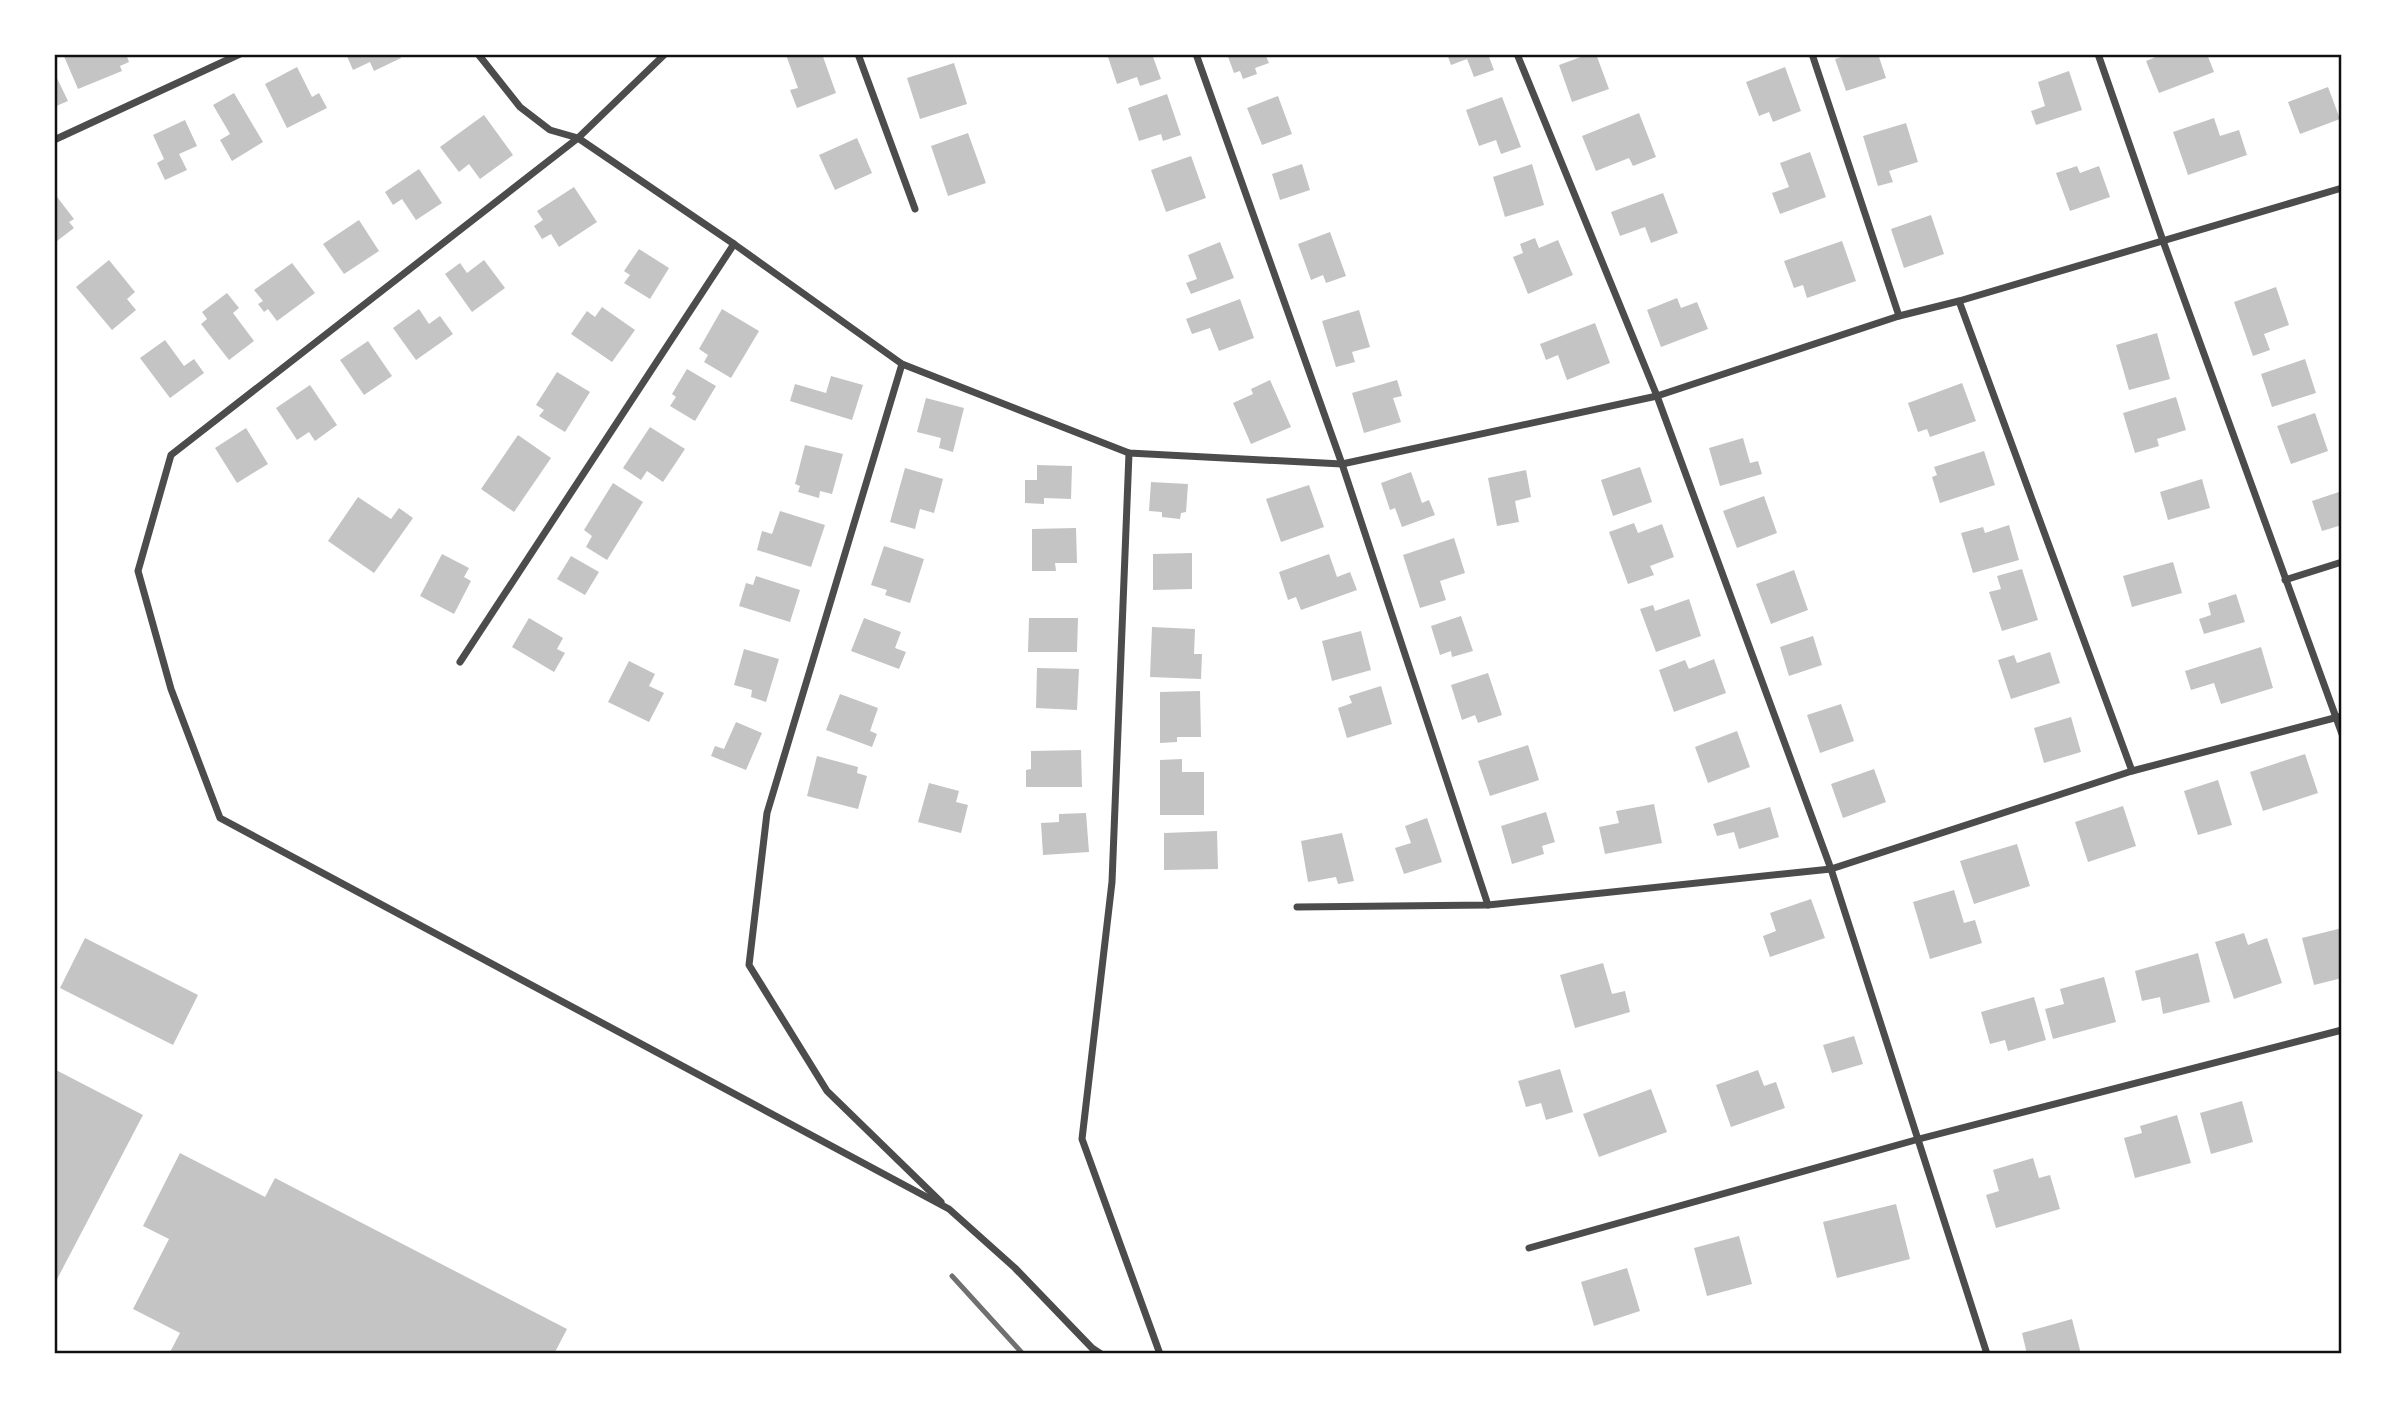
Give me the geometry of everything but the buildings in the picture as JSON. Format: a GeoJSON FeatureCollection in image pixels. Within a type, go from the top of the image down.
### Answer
{"type":"FeatureCollection","features":[{"type":"Feature","properties":{"kind":"street"},"geometry":{"type":"LineString","coordinates":[[54,141],[240,54]]}},
{"type":"Feature","properties":{"kind":"street"},"geometry":{"type":"LineString","coordinates":[[478,54],[520,107],[550,130],[578,138],[734,244],[902,364],[1129,453],[1342,464],[1657,396],[1899,316],[1959,301],[2342,188]]}},
{"type":"Feature","properties":{"kind":"street"},"geometry":{"type":"LineString","coordinates":[[665,54],[578,138],[171,455],[138,571],[172,689],[220,818],[949,1209]]}},
{"type":"Feature","properties":{"kind":"street"},"geometry":{"type":"LineString","coordinates":[[858,54],[915,209]]}},
{"type":"Feature","properties":{"kind":"street"},"geometry":{"type":"LineString","coordinates":[[1196,54],[1342,464],[1488,905]]}},
{"type":"Feature","properties":{"kind":"street"},"geometry":{"type":"LineString","coordinates":[[1517,54],[1657,396],[1831,869],[1987,1354]]}},
{"type":"Feature","properties":{"kind":"street"},"geometry":{"type":"LineString","coordinates":[[1812,54],[1899,316]]}},
{"type":"Feature","properties":{"kind":"street"},"geometry":{"type":"LineString","coordinates":[[2098,54],[2285,580],[2339,717],[2342,734]]}},
{"type":"Feature","properties":{"kind":"street"},"geometry":{"type":"LineString","coordinates":[[460,662],[734,244]]}},
{"type":"Feature","properties":{"kind":"street"},"geometry":{"type":"LineString","coordinates":[[1959,301],[2132,771]]}},
{"type":"Feature","properties":{"kind":"street"},"geometry":{"type":"LineString","coordinates":[[902,364],[767,813],[749,965],[827,1091],[949,1209],[1015,1268],[1092,1348],[1101,1354]]}},
{"type":"Feature","properties":{"kind":"street"},"geometry":{"type":"LineString","coordinates":[[1129,453],[1112,882],[1082,1139],[1160,1354]]}},
{"type":"Feature","properties":{"kind":"street"},"geometry":{"type":"LineString","coordinates":[[2285,580],[2342,562]]}},
{"type":"Feature","properties":{"kind":"street"},"geometry":{"type":"LineString","coordinates":[[1297,907],[1488,905],[1831,869],[2132,771],[2339,717]]}},
{"type":"Feature","properties":{"kind":"street"},"geometry":{"type":"LineString","coordinates":[[1529,1248],[1919,1139],[2342,1030]]}},
{"type":"Feature","properties":{"kind":"railway"},"geometry":{"type":"LineString","coordinates":[[952,1276],[1023,1354]]}}]}
